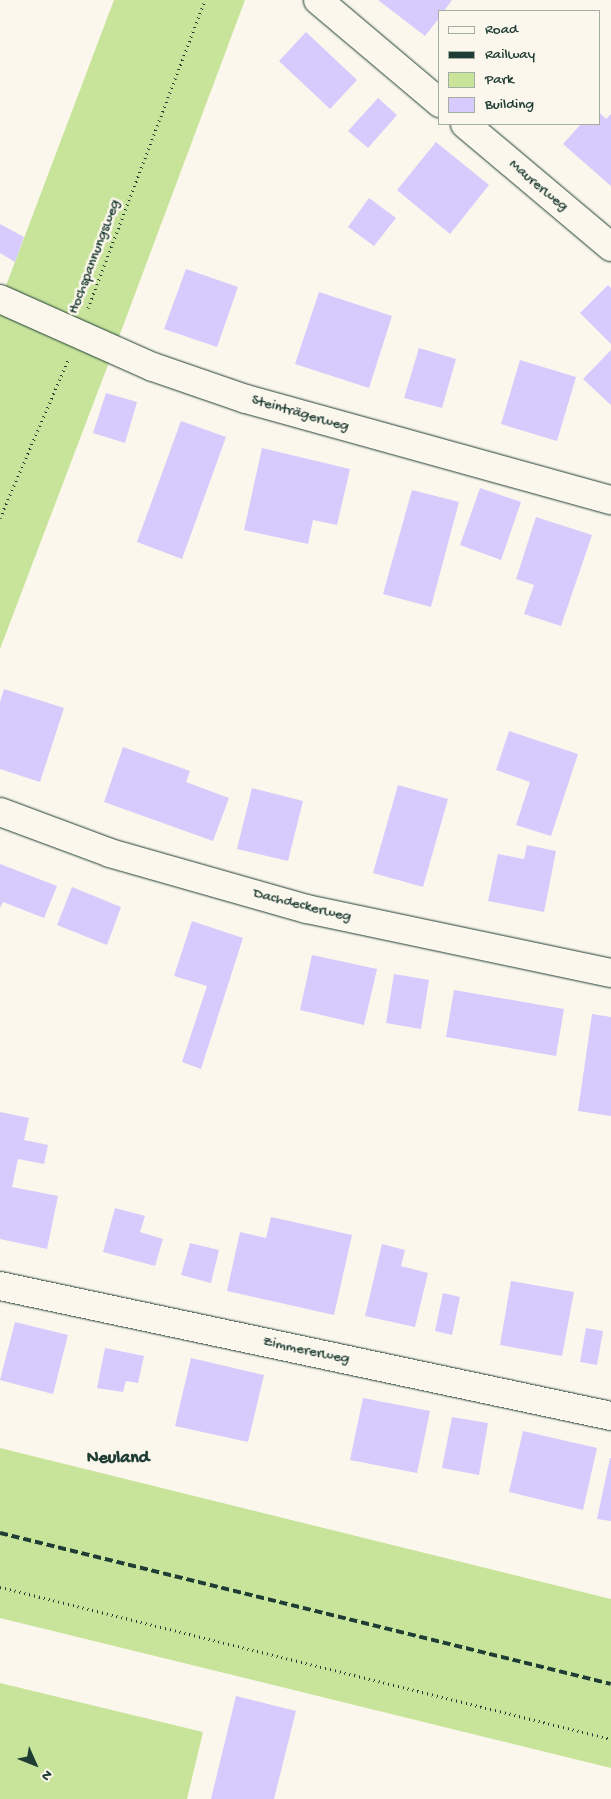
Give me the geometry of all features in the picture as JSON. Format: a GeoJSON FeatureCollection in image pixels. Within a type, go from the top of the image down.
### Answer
{"type":"FeatureCollection","features":[{"type":"Feature","properties":{"kind":"lane"},"geometry":{"type":"LineString","coordinates":[[318,0],[438,101]]}},
{"type":"Feature","properties":{"kind":"lane","name":"Maurerweg"},"geometry":{"type":"LineString","coordinates":[[466,125],[611,248]]}},
{"type":"Feature","properties":{"kind":"lane","name":"Steinträgerweg"},"geometry":{"type":"LineString","coordinates":[[1,299],[153,367],[246,399],[611,500]]}},
{"type":"Feature","properties":{"kind":"lane","name":"Dachdeckerweg"},"geometry":{"type":"LineString","coordinates":[[0,812],[110,853],[307,909],[611,973]]}},
{"type":"Feature","properties":{"kind":"lane","name":"Zimmererweg"},"geometry":{"type":"LineString","coordinates":[[0,1286],[611,1416]]}},
{"type":"Feature","properties":{"kind":"path","name":"Hochspannungsweg"},"geometry":{"type":"LineString","coordinates":[[0,518],[78,334],[204,0]]}},
{"type":"Feature","properties":{"kind":"path"},"geometry":{"type":"LineString","coordinates":[[0,1587],[611,1739]]}},
{"type":"Feature","properties":{"kind":"green space"},"geometry":{"type":"Polygon","coordinates":[[[114,0],[245,0],[117,342],[4,291],[114,0]]]}},
{"type":"Feature","properties":{"kind":"green space"},"geometry":{"type":"Polygon","coordinates":[[[0,307],[111,357],[0,649],[0,307]]]}},
{"type":"Feature","properties":{"kind":"green space"},"geometry":{"type":"Polygon","coordinates":[[[0,1448],[611,1599],[611,1768],[0,1618],[0,1448]]]}},
{"type":"Feature","properties":{"kind":"green space"},"geometry":{"type":"Polygon","coordinates":[[[0,1683],[203,1732],[187,1799],[0,1799],[0,1683]]]}},
{"type":"Feature","properties":{"kind":"building"},"geometry":{"type":"Polygon","coordinates":[[[378,0],[452,0],[445,10],[438,10],[438,20],[425,36],[378,0]]]}},
{"type":"Feature","properties":{"kind":"building"},"geometry":{"type":"Polygon","coordinates":[[[306,32],[357,80],[330,109],[279,61],[306,32]]]}},
{"type":"Feature","properties":{"kind":"building"},"geometry":{"type":"Polygon","coordinates":[[[378,98],[397,115],[368,148],[348,131],[378,98]]]}},
{"type":"Feature","properties":{"kind":"building"},"geometry":{"type":"Polygon","coordinates":[[[601,114],[606,119],[611,114],[611,186],[563,144],[580,125],[601,125],[601,114]]]}},
{"type":"Feature","properties":{"kind":"building"},"geometry":{"type":"Polygon","coordinates":[[[436,142],[489,185],[450,234],[397,190],[436,142]]]}},
{"type":"Feature","properties":{"kind":"building"},"geometry":{"type":"Polygon","coordinates":[[[369,198],[396,218],[374,246],[348,227],[369,198]]]}},
{"type":"Feature","properties":{"kind":"building"},"geometry":{"type":"Polygon","coordinates":[[[0,224],[24,237],[15,262],[0,253],[0,224]]]}},
{"type":"Feature","properties":{"kind":"building"},"geometry":{"type":"Polygon","coordinates":[[[186,269],[238,287],[217,347],[164,329],[186,269]]]}},
{"type":"Feature","properties":{"kind":"building"},"geometry":{"type":"Polygon","coordinates":[[[608,285],[611,288],[611,344],[580,313],[608,285]]]}},
{"type":"Feature","properties":{"kind":"building"},"geometry":{"type":"Polygon","coordinates":[[[319,292],[392,316],[369,388],[295,364],[319,292]]]}},
{"type":"Feature","properties":{"kind":"building"},"geometry":{"type":"Polygon","coordinates":[[[419,348],[456,359],[442,408],[404,398],[419,348]]]}},
{"type":"Feature","properties":{"kind":"building"},"geometry":{"type":"Polygon","coordinates":[[[611,350],[611,405],[583,379],[611,350]]]}},
{"type":"Feature","properties":{"kind":"building"},"geometry":{"type":"Polygon","coordinates":[[[520,360],[576,377],[557,441],[501,424],[520,360]]]}},
{"type":"Feature","properties":{"kind":"building"},"geometry":{"type":"Polygon","coordinates":[[[106,393],[137,402],[125,443],[93,433],[106,393]]]}},
{"type":"Feature","properties":{"kind":"building"},"geometry":{"type":"Polygon","coordinates":[[[181,421],[226,437],[182,559],[137,542],[181,421]]]}},
{"type":"Feature","properties":{"kind":"building"},"geometry":{"type":"Polygon","coordinates":[[[262,448],[350,469],[337,525],[313,520],[308,544],[244,530],[262,448]]]}},
{"type":"Feature","properties":{"kind":"building"},"geometry":{"type":"Polygon","coordinates":[[[480,488],[521,502],[501,560],[460,545],[480,488]]]}},
{"type":"Feature","properties":{"kind":"building"},"geometry":{"type":"Polygon","coordinates":[[[412,490],[459,502],[431,607],[383,594],[412,490]]]}},
{"type":"Feature","properties":{"kind":"building"},"geometry":{"type":"Polygon","coordinates":[[[536,517],[592,535],[561,626],[524,614],[534,585],[516,579],[536,517]]]}},
{"type":"Feature","properties":{"kind":"building"},"geometry":{"type":"Polygon","coordinates":[[[4,689],[64,708],[40,782],[0,769],[0,702],[4,689]]]}},
{"type":"Feature","properties":{"kind":"building"},"geometry":{"type":"Polygon","coordinates":[[[509,731],[578,754],[551,836],[516,825],[530,782],[496,770],[509,731]]]}},
{"type":"Feature","properties":{"kind":"building"},"geometry":{"type":"Polygon","coordinates":[[[123,747],[190,771],[186,782],[229,798],[213,841],[104,802],[123,747]]]}},
{"type":"Feature","properties":{"kind":"building"},"geometry":{"type":"Polygon","coordinates":[[[398,785],[448,799],[423,887],[373,873],[398,785]]]}},
{"type":"Feature","properties":{"kind":"building"},"geometry":{"type":"Polygon","coordinates":[[[252,788],[303,801],[288,861],[237,849],[252,788]]]}},
{"type":"Feature","properties":{"kind":"building"},"geometry":{"type":"Polygon","coordinates":[[[527,845],[556,851],[544,912],[488,901],[498,854],[524,859],[527,845]]]}},
{"type":"Feature","properties":{"kind":"building"},"geometry":{"type":"Polygon","coordinates":[[[0,864],[57,886],[44,918],[3,902],[0,908],[0,864]]]}},
{"type":"Feature","properties":{"kind":"building"},"geometry":{"type":"Polygon","coordinates":[[[72,887],[121,907],[107,945],[57,925],[72,887]]]}},
{"type":"Feature","properties":{"kind":"building"},"geometry":{"type":"Polygon","coordinates":[[[192,921],[243,938],[201,1069],[182,1062],[207,986],[174,976],[192,921]]]}},
{"type":"Feature","properties":{"kind":"building"},"geometry":{"type":"Polygon","coordinates":[[[312,955],[377,969],[364,1025],[300,1010],[312,955]]]}},
{"type":"Feature","properties":{"kind":"building"},"geometry":{"type":"Polygon","coordinates":[[[394,974],[429,980],[421,1029],[386,1023],[394,974]]]}},
{"type":"Feature","properties":{"kind":"building"},"geometry":{"type":"Polygon","coordinates":[[[454,990],[564,1009],[556,1056],[446,1037],[454,990]]]}},
{"type":"Feature","properties":{"kind":"building"},"geometry":{"type":"Polygon","coordinates":[[[592,1014],[611,1017],[611,1116],[578,1111],[592,1014]]]}},
{"type":"Feature","properties":{"kind":"building"},"geometry":{"type":"Polygon","coordinates":[[[0,1112],[29,1118],[24,1140],[48,1145],[44,1164],[18,1159],[12,1187],[58,1196],[47,1249],[0,1239],[0,1112]]]}},
{"type":"Feature","properties":{"kind":"building"},"geometry":{"type":"Polygon","coordinates":[[[115,1208],[145,1216],[140,1232],[163,1239],[155,1266],[103,1252],[115,1208]]]}},
{"type":"Feature","properties":{"kind":"building"},"geometry":{"type":"Polygon","coordinates":[[[271,1217],[352,1235],[334,1315],[227,1291],[240,1232],[266,1238],[271,1217]]]}},
{"type":"Feature","properties":{"kind":"building"},"geometry":{"type":"Polygon","coordinates":[[[190,1243],[219,1250],[211,1283],[181,1275],[190,1243]]]}},
{"type":"Feature","properties":{"kind":"building"},"geometry":{"type":"Polygon","coordinates":[[[382,1244],[405,1250],[401,1266],[428,1273],[415,1327],[365,1316],[382,1244]]]}},
{"type":"Feature","properties":{"kind":"building"},"geometry":{"type":"Polygon","coordinates":[[[511,1281],[574,1292],[562,1356],[500,1345],[511,1281]]]}},
{"type":"Feature","properties":{"kind":"building"},"geometry":{"type":"Polygon","coordinates":[[[443,1293],[460,1297],[452,1335],[435,1331],[443,1293]]]}},
{"type":"Feature","properties":{"kind":"building"},"geometry":{"type":"Polygon","coordinates":[[[15,1322],[68,1335],[53,1394],[0,1380],[15,1322]]]}},
{"type":"Feature","properties":{"kind":"building"},"geometry":{"type":"Polygon","coordinates":[[[586,1328],[603,1331],[597,1365],[580,1362],[586,1328]]]}},
{"type":"Feature","properties":{"kind":"building"},"geometry":{"type":"Polygon","coordinates":[[[105,1348],[144,1356],[138,1383],[126,1381],[123,1392],[97,1388],[105,1348]]]}},
{"type":"Feature","properties":{"kind":"building"},"geometry":{"type":"Polygon","coordinates":[[[191,1358],[264,1375],[248,1442],[175,1426],[191,1358]]]}},
{"type":"Feature","properties":{"kind":"building"},"geometry":{"type":"Polygon","coordinates":[[[363,1398],[430,1411],[417,1473],[350,1460],[363,1398]]]}},
{"type":"Feature","properties":{"kind":"building"},"geometry":{"type":"Polygon","coordinates":[[[452,1417],[488,1423],[479,1475],[442,1468],[452,1417]]]}},
{"type":"Feature","properties":{"kind":"building"},"geometry":{"type":"Polygon","coordinates":[[[523,1431],[597,1448],[583,1510],[509,1492],[523,1431]]]}},
{"type":"Feature","properties":{"kind":"building"},"geometry":{"type":"Polygon","coordinates":[[[611,1458],[611,1521],[597,1519],[611,1458]]]}},
{"type":"Feature","properties":{"kind":"building"},"geometry":{"type":"Polygon","coordinates":[[[236,1696],[296,1711],[274,1799],[211,1799],[236,1696]]]}},
{"type":"Feature","properties":{"kind":"railway"},"geometry":{"type":"LineString","coordinates":[[0,1533],[611,1684]]}},
{"type":"Feature","properties":{"kind":"district","name":"Neuland"},"geometry":{"type":"Point","coordinates":[118,1459]}}]}
